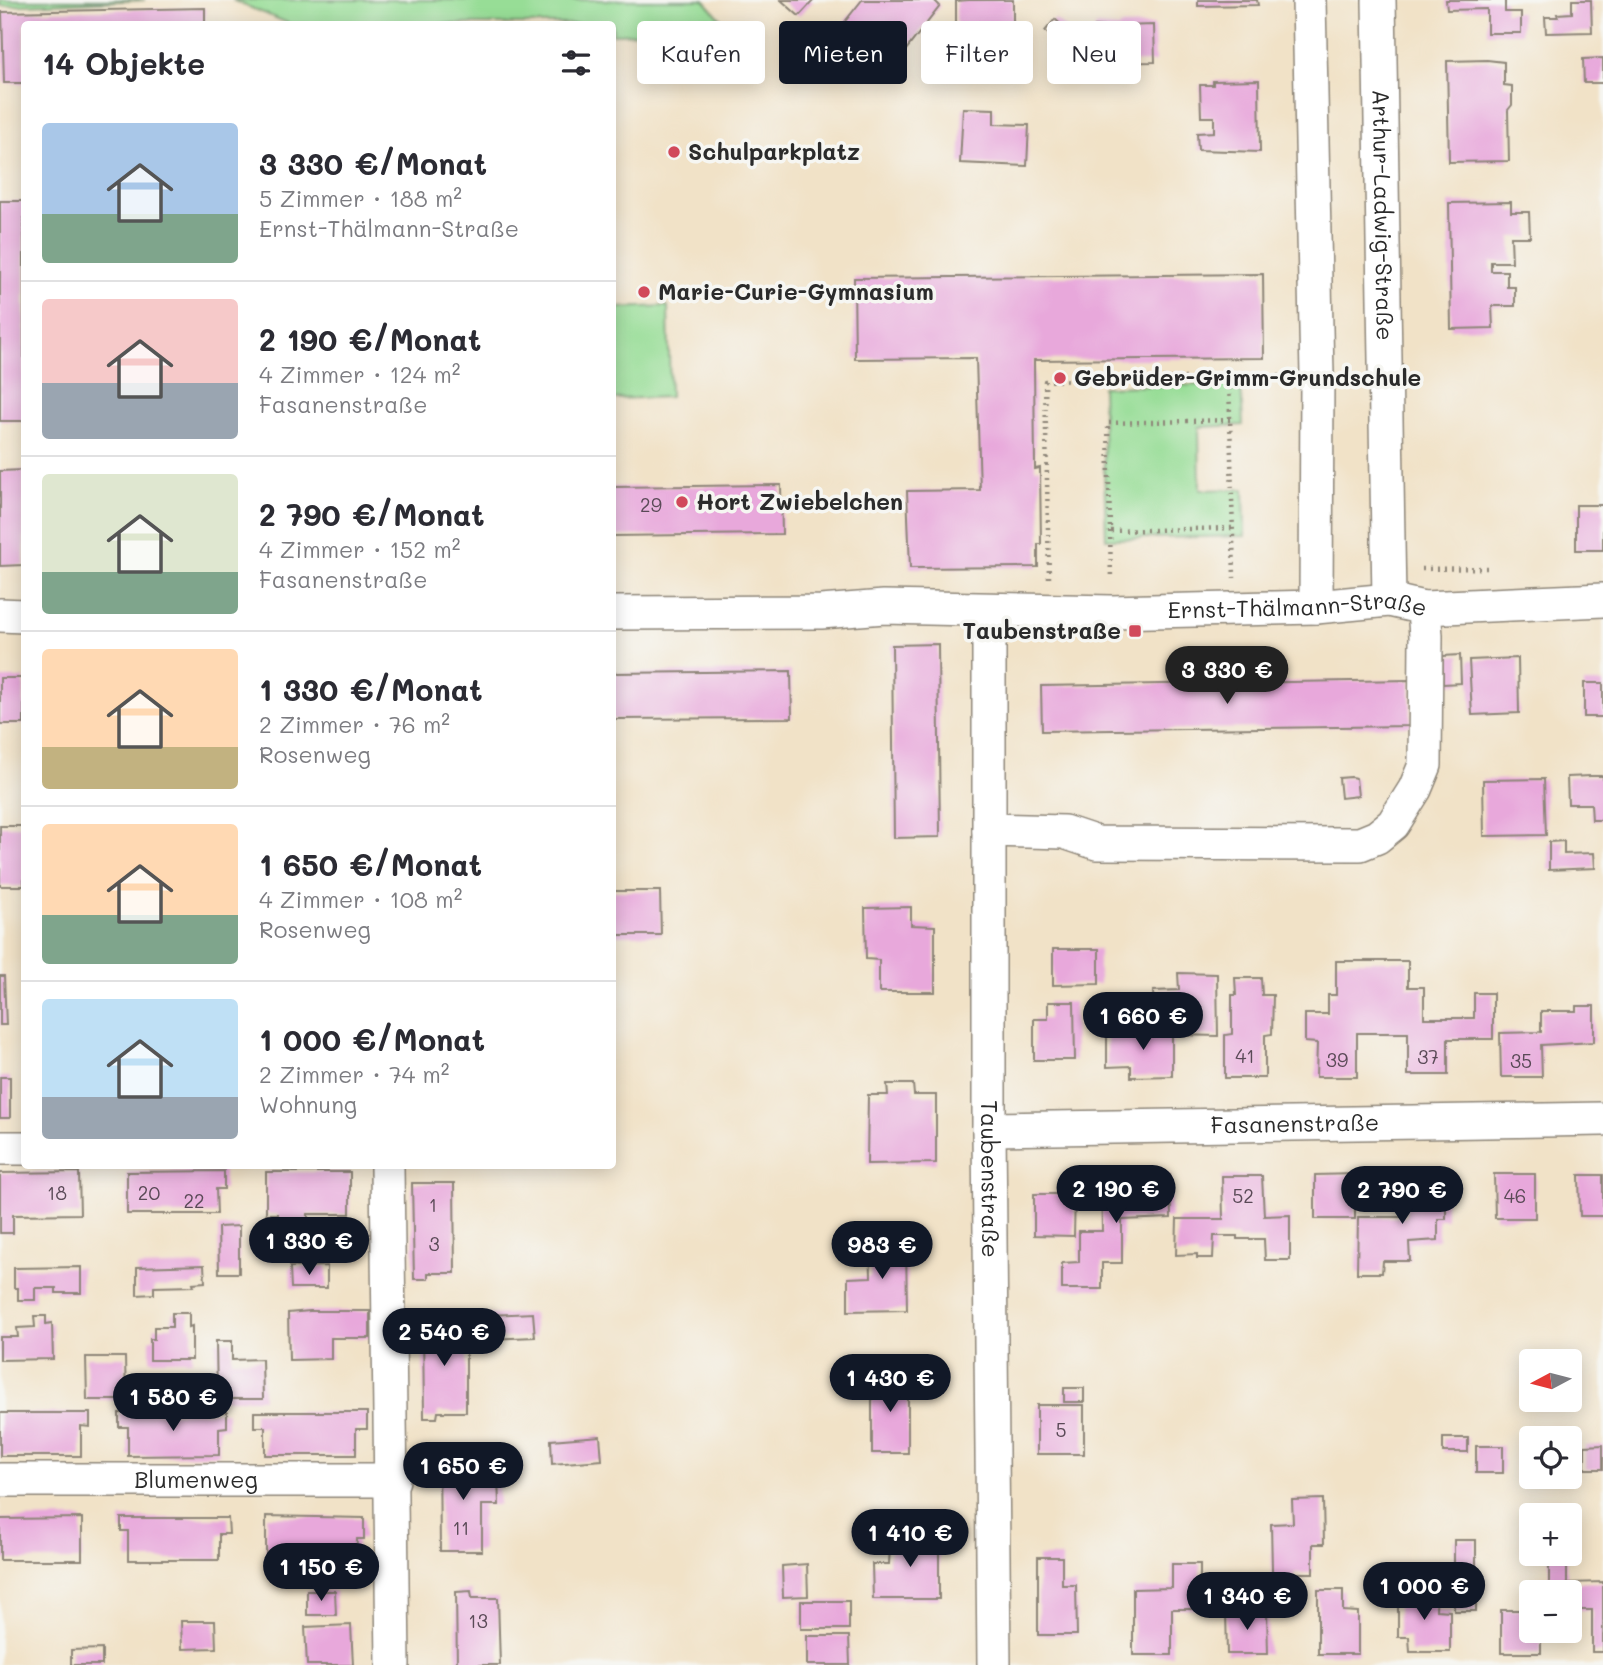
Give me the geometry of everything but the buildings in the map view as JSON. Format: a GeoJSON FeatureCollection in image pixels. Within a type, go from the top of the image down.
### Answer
{"type":"FeatureCollection","features":[{"type":"Feature","properties":{"kind":"street"},"geometry":{"type":"LineString","coordinates":[[1309,0],[1317,375],[1316,607]]}},
{"type":"Feature","properties":{"kind":"street","name":"Arthur-Ladwig-Straße"},"geometry":{"type":"LineString","coordinates":[[1379,0],[1389,600]]}},
{"type":"Feature","properties":{"kind":"street","name":"Ernst-Thälmann-Straße"},"geometry":{"type":"LineString","coordinates":[[616,613],[821,612],[884,607],[1049,611],[1233,610],[1316,607],[1389,600],[1424,608],[1603,600]]}},
{"type":"Feature","properties":{"kind":"street"},"geometry":{"type":"LineString","coordinates":[[989,830],[1064,832],[1097,843],[1360,844],[1377,836],[1393,824],[1415,789],[1425,765],[1424,608]]}},
{"type":"Feature","properties":{"kind":"street","name":"Taubenstraße"},"geometry":{"type":"LineString","coordinates":[[989,610],[989,1129],[994,1665]]}},
{"type":"Feature","properties":{"kind":"street"},"geometry":{"type":"LineString","coordinates":[[0,615],[21,616]]}},
{"type":"Feature","properties":{"kind":"street","name":"Fasanenstraße"},"geometry":{"type":"LineString","coordinates":[[989,1129],[1603,1119]]}},
{"type":"Feature","properties":{"kind":"street"},"geometry":{"type":"LineString","coordinates":[[0,1148],[21,1148]]}},
{"type":"Feature","properties":{"kind":"street"},"geometry":{"type":"LineString","coordinates":[[387,1169],[393,1480],[393,1665]]}},
{"type":"Feature","properties":{"kind":"street","name":"Blumenweg"},"geometry":{"type":"LineString","coordinates":[[0,1480],[393,1480]]}},
{"type":"Feature","properties":{"kind":"path"},"geometry":{"type":"LineString","coordinates":[[1049,611],[1045,381],[1317,375]]}},
{"type":"Feature","properties":{"kind":"path"},"geometry":{"type":"LineString","coordinates":[[1229,377],[1233,610]]}},
{"type":"Feature","properties":{"kind":"path"},"geometry":{"type":"LineString","coordinates":[[1111,550],[1108,423],[1230,420]]}},
{"type":"Feature","properties":{"kind":"path"},"geometry":{"type":"LineString","coordinates":[[1110,531],[1232,528]]}},
{"type":"Feature","properties":{"kind":"green space"},"geometry":{"type":"Polygon","coordinates":[[[0,0],[145,0],[0,6],[0,0]]]}},
{"type":"Feature","properties":{"kind":"green space"},"geometry":{"type":"Polygon","coordinates":[[[232,0],[704,0],[723,21],[637,21],[637,33],[616,34],[616,21],[283,21],[232,0]]]}},
{"type":"Feature","properties":{"kind":"green space"},"geometry":{"type":"Polygon","coordinates":[[[668,306],[670,397],[616,399],[616,308],[668,306]]]}},
{"type":"Feature","properties":{"kind":"green space"},"geometry":{"type":"Polygon","coordinates":[[[1241,384],[1243,425],[1199,427],[1200,490],[1244,489],[1245,536],[1106,539],[1102,387],[1241,384]]]}},
{"type":"Feature","properties":{"kind":"place","name":"Schulparkplatz"},"geometry":{"type":"Point","coordinates":[674,152]}},
{"type":"Feature","properties":{"kind":"place","name":"Marie-Curie-Gymnasium"},"geometry":{"type":"Point","coordinates":[644,292]}},
{"type":"Feature","properties":{"kind":"place","name":"Gebrüder-Grimm-Grundschule"},"geometry":{"type":"Point","coordinates":[1060,378]}},
{"type":"Feature","properties":{"kind":"place","name":"Hort Zwiebelchen"},"geometry":{"type":"Point","coordinates":[682,502]}},
{"type":"Feature","properties":{"kind":"place","name":"Taubenstraße"},"geometry":{"type":"Point","coordinates":[1135,631]}}]}
